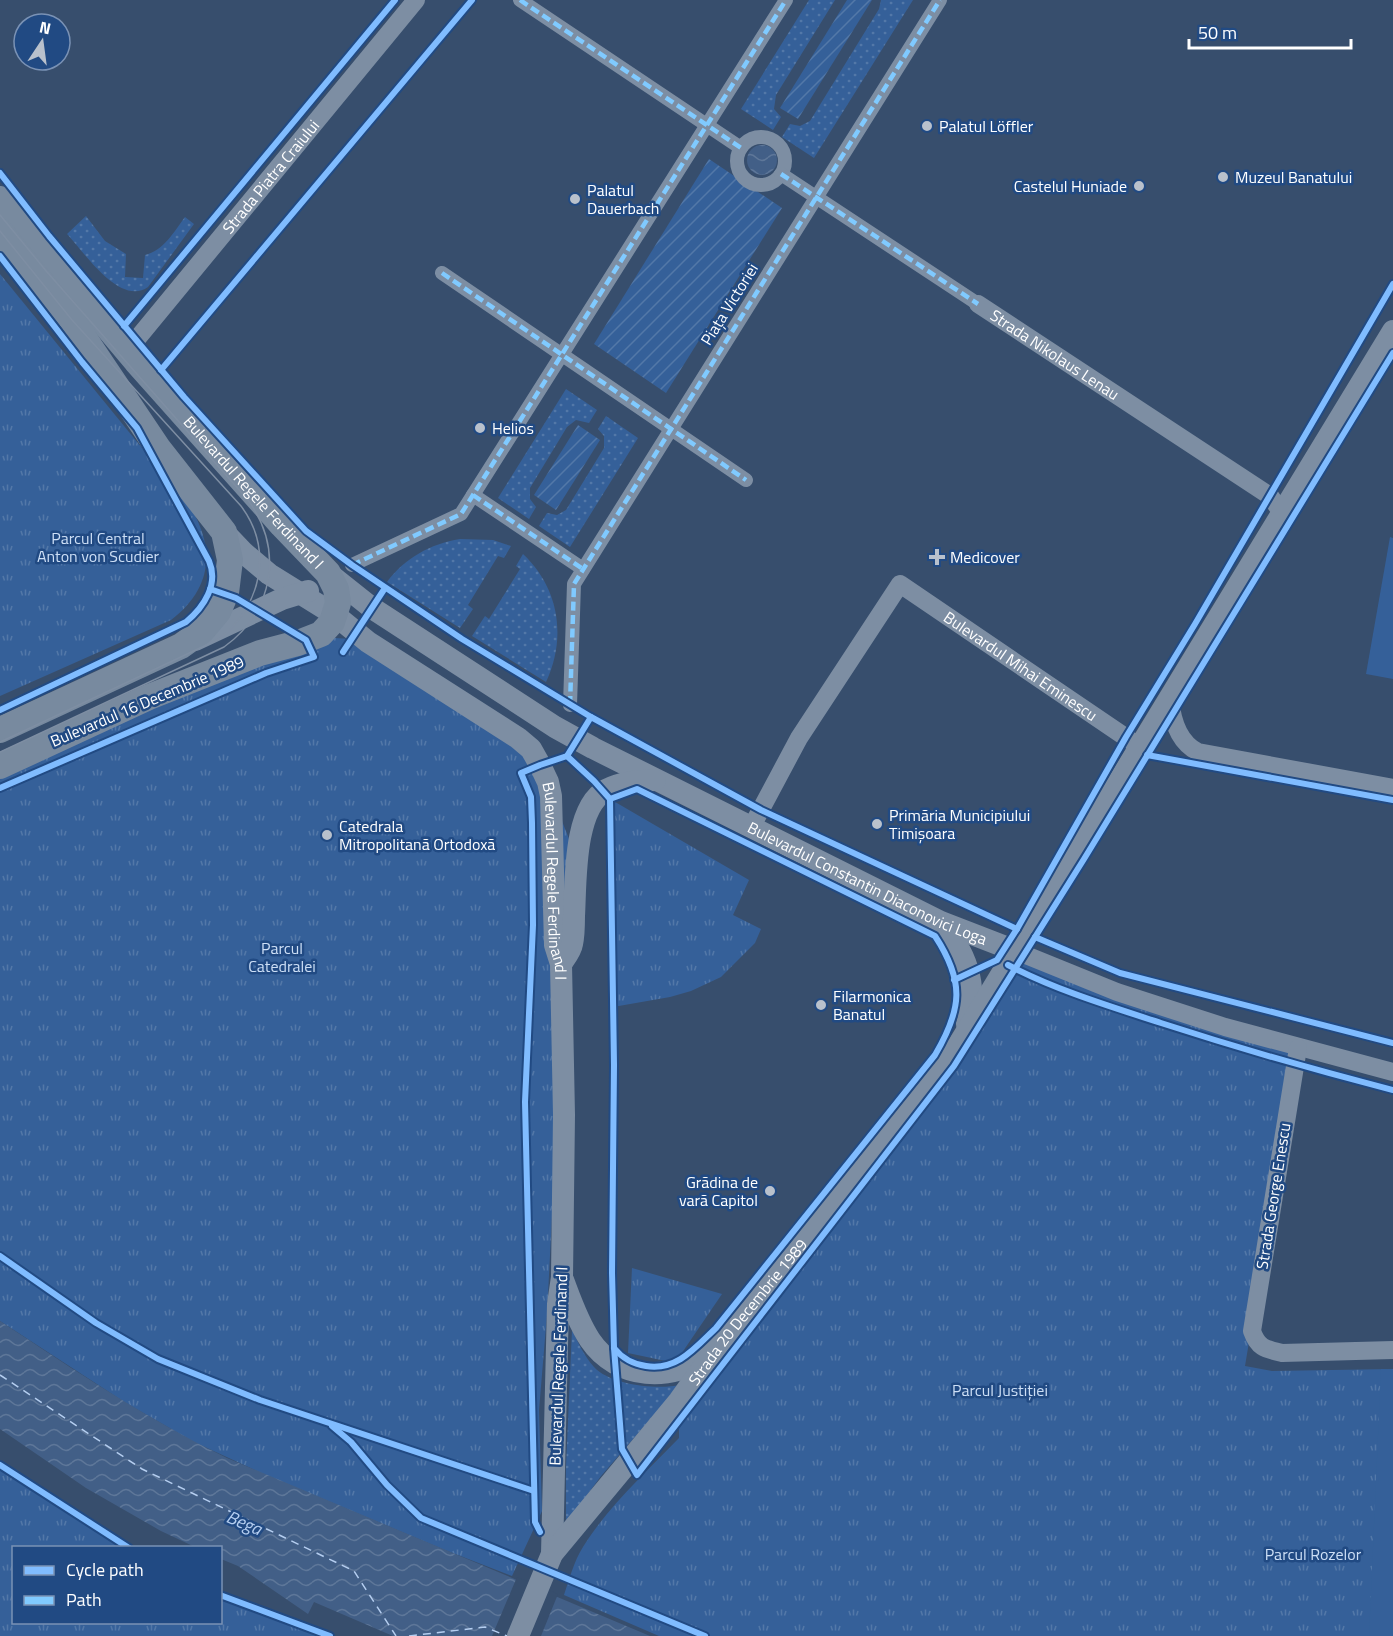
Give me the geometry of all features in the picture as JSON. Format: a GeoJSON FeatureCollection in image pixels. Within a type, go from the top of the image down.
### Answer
{"type":"FeatureCollection","features":[{"type":"Feature","properties":{"kind":"main road","name":"Bulevardul Regele Ferdinand I"},"geometry":{"type":"LineString","coordinates":[[0,199],[127,351],[338,587]]}},
{"type":"Feature","properties":{"kind":"main road","name":"Bulevardul Regele Ferdinand I"},"geometry":{"type":"LineString","coordinates":[[0,231],[72,320],[158,448],[224,532]]}},
{"type":"Feature","properties":{"kind":"main road"},"geometry":{"type":"LineString","coordinates":[[181,646],[202,631],[218,612],[226,593],[230,560],[224,532]]}},
{"type":"Feature","properties":{"kind":"main road","name":"Bulevardul 16 Decembrie 1989"},"geometry":{"type":"LineString","coordinates":[[0,766],[149,696],[260,653],[298,643],[325,631],[338,587]]}},
{"type":"Feature","properties":{"kind":"main road","name":"Bulevardul 16 Decembrie 1989"},"geometry":{"type":"LineString","coordinates":[[0,730],[181,646]]}},
{"type":"Feature","properties":{"kind":"street","name":"Strada Piatra Craiului"},"geometry":{"type":"LineString","coordinates":[[127,351],[416,0]]}},
{"type":"Feature","properties":{"kind":"street"},"geometry":{"type":"LineString","coordinates":[[520,0],[741,148]]}},
{"type":"Feature","properties":{"kind":"street"},"geometry":{"type":"LineString","coordinates":[[655,780],[555,727],[338,587],[461,514],[786,0]]}},
{"type":"Feature","properties":{"kind":"street","name":"Piața Victoriei"},"geometry":{"type":"LineString","coordinates":[[570,705],[574,584],[940,0]]}},
{"type":"Feature","properties":{"kind":"street"},"geometry":{"type":"LineString","coordinates":[[771,139],[782,149],[785,156],[781,174],[772,182],[764,184],[748,181],[739,168],[741,148],[749,140],[771,139]]}},
{"type":"Feature","properties":{"kind":"street"},"geometry":{"type":"LineString","coordinates":[[781,174],[816,197]]}},
{"type":"Feature","properties":{"kind":"street","name":"Strada Nikolaus Lenau"},"geometry":{"type":"LineString","coordinates":[[816,197],[1281,502]]}},
{"type":"Feature","properties":{"kind":"street"},"geometry":{"type":"LineString","coordinates":[[442,273],[746,480]]}},
{"type":"Feature","properties":{"kind":"street","name":"Strada 20 Decembrie 1989"},"geometry":{"type":"LineString","coordinates":[[552,1554],[679,1401],[725,1337],[918,1101],[953,1052],[1170,699],[1281,502],[1389,345]]}},
{"type":"Feature","properties":{"kind":"street"},"geometry":{"type":"LineString","coordinates":[[473,495],[583,569]]}},
{"type":"Feature","properties":{"kind":"street","name":"Bulevardul Regele Ferdinand I"},"geometry":{"type":"LineString","coordinates":[[224,532],[244,553],[299,593],[338,587],[368,642],[518,738],[531,749],[548,782],[551,796],[555,945],[561,964],[564,1115],[562,1277],[558,1304],[552,1554]]}},
{"type":"Feature","properties":{"kind":"street","name":"Bulevardul Mihai Eminescu"},"geometry":{"type":"LineString","coordinates":[[751,828],[799,738],[900,584],[1140,747]]}},
{"type":"Feature","properties":{"kind":"street","name":"Bulevardul 16 Decembrie 1989"},"geometry":{"type":"LineString","coordinates":[[181,646],[299,593]]}},
{"type":"Feature","properties":{"kind":"street"},"geometry":{"type":"LineString","coordinates":[[298,643],[343,638],[368,642]]}},
{"type":"Feature","properties":{"kind":"street"},"geometry":{"type":"LineString","coordinates":[[1170,699],[1172,715],[1182,738],[1189,747],[1198,752],[1393,788]]}},
{"type":"Feature","properties":{"kind":"street"},"geometry":{"type":"LineString","coordinates":[[561,964],[572,946],[579,843],[587,814],[604,791],[632,781],[655,780]]}},
{"type":"Feature","properties":{"kind":"street","name":"Bulevardul Constantin Diaconovici Loga"},"geometry":{"type":"LineString","coordinates":[[655,780],[941,922],[1117,992],[1298,1048],[1393,1072]]}},
{"type":"Feature","properties":{"kind":"street"},"geometry":{"type":"LineString","coordinates":[[919,911],[935,921],[952,938],[961,951],[969,972],[972,998],[970,1014],[966,1028],[953,1052]]}},
{"type":"Feature","properties":{"kind":"street","name":"Strada George Enescu"},"geometry":{"type":"LineString","coordinates":[[1298,1048],[1252,1331],[1256,1343],[1268,1350],[1282,1353],[1393,1350]]}},
{"type":"Feature","properties":{"kind":"street"},"geometry":{"type":"LineString","coordinates":[[562,1277],[577,1316],[591,1341],[601,1353],[624,1368],[651,1374],[679,1371],[700,1361],[725,1337]]}},
{"type":"Feature","properties":{"kind":"street"},"geometry":{"type":"LineString","coordinates":[[518,1636],[552,1554]]}},
{"type":"Feature","properties":{"kind":"green space"},"geometry":{"type":"Polygon","coordinates":[[[809,0],[835,0],[776,95],[774,109],[781,117],[773,130],[741,109],[809,0]]]}},
{"type":"Feature","properties":{"kind":"green space"},"geometry":{"type":"Polygon","coordinates":[[[847,0],[872,0],[798,119],[780,108],[847,0]]]}},
{"type":"Feature","properties":{"kind":"green space"},"geometry":{"type":"Polygon","coordinates":[[[881,0],[913,0],[814,158],[782,137],[790,124],[800,126],[810,121],[879,9],[881,0]]]}},
{"type":"Feature","properties":{"kind":"green space"},"geometry":{"type":"Polygon","coordinates":[[[709,159],[782,208],[666,393],[594,344],[709,159]]]}},
{"type":"Feature","properties":{"kind":"green space"},"geometry":{"type":"Polygon","coordinates":[[[86,216],[105,241],[126,254],[125,277],[143,278],[145,255],[163,245],[185,217],[194,224],[148,287],[137,291],[126,290],[103,275],[67,234],[86,216]]]}},
{"type":"Feature","properties":{"kind":"green space","name":"Parcul Central Anton von Scudier"},"geometry":{"type":"Polygon","coordinates":[[[0,274],[191,508],[204,539],[206,554],[205,569],[195,595],[171,620],[0,696],[0,274]]]}},
{"type":"Feature","properties":{"kind":"green space"},"geometry":{"type":"Polygon","coordinates":[[[566,389],[597,410],[589,423],[576,420],[567,427],[530,488],[530,499],[536,507],[529,519],[498,498],[566,389]]]}},
{"type":"Feature","properties":{"kind":"green space"},"geometry":{"type":"Polygon","coordinates":[[[606,416],[638,438],[570,547],[539,526],[547,513],[557,515],[566,510],[604,448],[604,436],[598,429],[606,416]]]}},
{"type":"Feature","properties":{"kind":"green space"},"geometry":{"type":"Polygon","coordinates":[[[578,425],[600,440],[556,510],[534,495],[578,425]]]}},
{"type":"Feature","properties":{"kind":"green space"},"geometry":{"type":"Polygon","coordinates":[[[1390,537],[1393,538],[1393,679],[1366,674],[1390,537]]]}},
{"type":"Feature","properties":{"kind":"green space"},"geometry":{"type":"Polygon","coordinates":[[[460,539],[493,540],[511,546],[504,558],[498,556],[468,605],[473,609],[460,628],[387,582],[394,573],[419,553],[438,544],[460,539]]]}},
{"type":"Feature","properties":{"kind":"green space"},"geometry":{"type":"Polygon","coordinates":[[[523,554],[545,582],[556,614],[556,648],[553,665],[546,682],[472,636],[485,616],[489,619],[520,569],[516,566],[523,554]]]}},
{"type":"Feature","properties":{"kind":"green space","name":"Parcul Catedralei"},"geometry":{"type":"Polygon","coordinates":[[[334,638],[352,639],[540,765],[571,844],[547,1314],[539,1410],[542,1511],[512,1576],[259,1472],[194,1442],[126,1403],[0,1321],[0,770],[298,643],[334,638]]]}},
{"type":"Feature","properties":{"kind":"green space"},"geometry":{"type":"Polygon","coordinates":[[[610,799],[749,880],[733,915],[761,929],[755,943],[721,977],[691,991],[670,997],[613,1007],[610,799]]]}},
{"type":"Feature","properties":{"kind":"green space","name":"Parcul Justiției"},"geometry":{"type":"Polygon","coordinates":[[[1013,957],[1295,1053],[1295,1065],[1245,1366],[1272,1371],[1393,1369],[1393,1636],[659,1636],[564,1595],[577,1558],[593,1532],[628,1490],[679,1438],[679,1401],[1013,957]]]}},
{"type":"Feature","properties":{"kind":"green space"},"geometry":{"type":"Polygon","coordinates":[[[632,1268],[722,1294],[675,1363],[628,1353],[632,1268]]]}},
{"type":"Feature","properties":{"kind":"green space"},"geometry":{"type":"Polygon","coordinates":[[[572,1330],[590,1363],[601,1373],[635,1385],[660,1387],[680,1385],[601,1476],[566,1524],[566,1467],[572,1330]]]}},
{"type":"Feature","properties":{"kind":"green space"},"geometry":{"type":"Polygon","coordinates":[[[1381,1369],[1393,1370],[1393,1636],[1369,1636],[1381,1369]]]}},
{"type":"Feature","properties":{"kind":"green space"},"geometry":{"type":"Polygon","coordinates":[[[0,1469],[55,1506],[126,1546],[12,1546],[12,1624],[222,1624],[222,1593],[317,1636],[0,1636],[0,1469]]]}},
{"type":"Feature","properties":{"kind":"water"},"geometry":{"type":"Polygon","coordinates":[[[762,145],[773,149],[777,160],[773,171],[762,175],[751,171],[747,160],[751,149],[762,145]]]}},
{"type":"Feature","properties":{"kind":"water","name":"Bega"},"geometry":{"type":"Polygon","coordinates":[[[0,1321],[83,1376],[197,1443],[227,1458],[650,1636],[393,1636],[314,1602],[308,1614],[238,1566],[222,1559],[222,1546],[193,1546],[161,1531],[86,1488],[0,1429],[0,1321]]]}},
{"type":"Feature","properties":{"kind":"pier"},"geometry":{"type":"Polygon","coordinates":[[[517,1577],[558,1594],[541,1636],[492,1636],[517,1577]]]}},
{"type":"Feature","properties":{"kind":"ferry route"},"geometry":{"type":"LineString","coordinates":[[0,1375],[142,1469],[354,1571],[396,1636]]}},
{"type":"Feature","properties":{"kind":"ferry route"},"geometry":{"type":"LineString","coordinates":[[409,1636],[485,1627],[507,1636]]}},
{"type":"Feature","properties":{"kind":"tram line"},"geometry":{"type":"LineString","coordinates":[[0,215],[47,272],[248,500],[259,519],[266,539],[269,559],[268,579],[263,598],[254,616],[224,647],[0,752]]}},
{"type":"Feature","properties":{"kind":"tram line"},"geometry":{"type":"LineString","coordinates":[[0,231],[72,320],[241,506],[251,523],[260,559],[258,577],[245,611],[219,639],[0,742]]}},
{"type":"Feature","properties":{"kind":"marked path"},"geometry":{"type":"LineString","coordinates":[[520,0],[741,148]]}},
{"type":"Feature","properties":{"kind":"marked path"},"geometry":{"type":"LineString","coordinates":[[352,565],[461,514],[786,0]]}},
{"type":"Feature","properties":{"kind":"marked path"},"geometry":{"type":"LineString","coordinates":[[570,705],[574,584],[940,0]]}},
{"type":"Feature","properties":{"kind":"marked path"},"geometry":{"type":"LineString","coordinates":[[781,174],[978,304]]}},
{"type":"Feature","properties":{"kind":"marked path"},"geometry":{"type":"LineString","coordinates":[[442,273],[746,480]]}},
{"type":"Feature","properties":{"kind":"marked path"},"geometry":{"type":"LineString","coordinates":[[473,495],[583,569]]}},
{"type":"Feature","properties":{"kind":"cycle path"},"geometry":{"type":"LineString","coordinates":[[124,326],[395,0]]}},
{"type":"Feature","properties":{"kind":"cycle path"},"geometry":{"type":"LineString","coordinates":[[161,370],[472,0]]}},
{"type":"Feature","properties":{"kind":"cycle path"},"geometry":{"type":"LineString","coordinates":[[0,173],[49,236],[184,397],[306,531],[462,639],[591,717],[761,810],[1017,929]]}},
{"type":"Feature","properties":{"kind":"cycle path"},"geometry":{"type":"LineString","coordinates":[[0,256],[82,362],[137,428],[212,570],[208,594],[199,609],[186,622],[0,710]]}},
{"type":"Feature","properties":{"kind":"cycle path"},"geometry":{"type":"LineString","coordinates":[[954,980],[997,960],[1017,929],[1126,737],[1195,624],[1393,284]]}},
{"type":"Feature","properties":{"kind":"cycle path"},"geometry":{"type":"LineString","coordinates":[[567,756],[610,799],[614,1065],[612,1273],[614,1348],[622,1449],[637,1475],[954,1066],[1084,859],[1393,353]]}},
{"type":"Feature","properties":{"kind":"cycle path"},"geometry":{"type":"LineString","coordinates":[[343,652],[385,588]]}},
{"type":"Feature","properties":{"kind":"cycle path"},"geometry":{"type":"LineString","coordinates":[[0,788],[266,673],[314,657],[306,640],[236,598],[210,589]]}},
{"type":"Feature","properties":{"kind":"cycle path"},"geometry":{"type":"LineString","coordinates":[[540,1532],[535,1522],[525,1102],[533,925],[532,823],[531,797],[521,773],[567,756],[591,717]]}},
{"type":"Feature","properties":{"kind":"cycle path"},"geometry":{"type":"LineString","coordinates":[[1147,755],[1393,800]]}},
{"type":"Feature","properties":{"kind":"cycle path"},"geometry":{"type":"LineString","coordinates":[[610,799],[637,789],[935,936],[951,968],[956,996],[951,1023],[935,1055],[716,1328],[685,1356],[657,1367],[636,1364],[624,1358],[614,1348]]}},
{"type":"Feature","properties":{"kind":"cycle path"},"geometry":{"type":"LineString","coordinates":[[1035,937],[1120,973],[1393,1043]]}},
{"type":"Feature","properties":{"kind":"cycle path"},"geometry":{"type":"LineString","coordinates":[[1008,965],[1102,1004],[1219,1041],[1393,1090]]}},
{"type":"Feature","properties":{"kind":"cycle path"},"geometry":{"type":"LineString","coordinates":[[0,1256],[96,1323],[158,1359],[260,1400],[534,1491]]}},
{"type":"Feature","properties":{"kind":"cycle path"},"geometry":{"type":"LineString","coordinates":[[332,1426],[351,1442],[387,1485],[421,1518],[705,1636]]}},
{"type":"Feature","properties":{"kind":"cycle path"},"geometry":{"type":"LineString","coordinates":[[0,1465],[126,1546]]}},
{"type":"Feature","properties":{"kind":"cycle path"},"geometry":{"type":"LineString","coordinates":[[222,1596],[330,1636]]}},
{"type":"Feature","properties":{"kind":"place","name":"Palatul Löffler"},"geometry":{"type":"Point","coordinates":[927,126]}},
{"type":"Feature","properties":{"kind":"place","name":"Muzeul Banatului"},"geometry":{"type":"Point","coordinates":[1223,177]}},
{"type":"Feature","properties":{"kind":"place","name":"Castelul Huniade"},"geometry":{"type":"Point","coordinates":[1139,186]}},
{"type":"Feature","properties":{"kind":"place","name":"Palatul Dauerbach"},"geometry":{"type":"Point","coordinates":[575,199]}},
{"type":"Feature","properties":{"kind":"place","name":"Helios"},"geometry":{"type":"Point","coordinates":[480,428]}},
{"type":"Feature","properties":{"kind":"place","name":"Medicover"},"geometry":{"type":"Point","coordinates":[937,557]}},
{"type":"Feature","properties":{"kind":"place","name":"Primăria Municipiului Timișoara"},"geometry":{"type":"Point","coordinates":[877,824]}},
{"type":"Feature","properties":{"kind":"place","name":"Catedrala Mitropolitană Ortodoxă"},"geometry":{"type":"Point","coordinates":[327,835]}},
{"type":"Feature","properties":{"kind":"place","name":"Filarmonica Banatul"},"geometry":{"type":"Point","coordinates":[821,1005]}},
{"type":"Feature","properties":{"kind":"place","name":"Grădina de vară Capitol"},"geometry":{"type":"Point","coordinates":[770,1191]}},
{"type":"Feature","properties":{"kind":"park label","name":"Parcul Rozelor"},"geometry":{"type":"Point","coordinates":[1313,1554]}}]}
